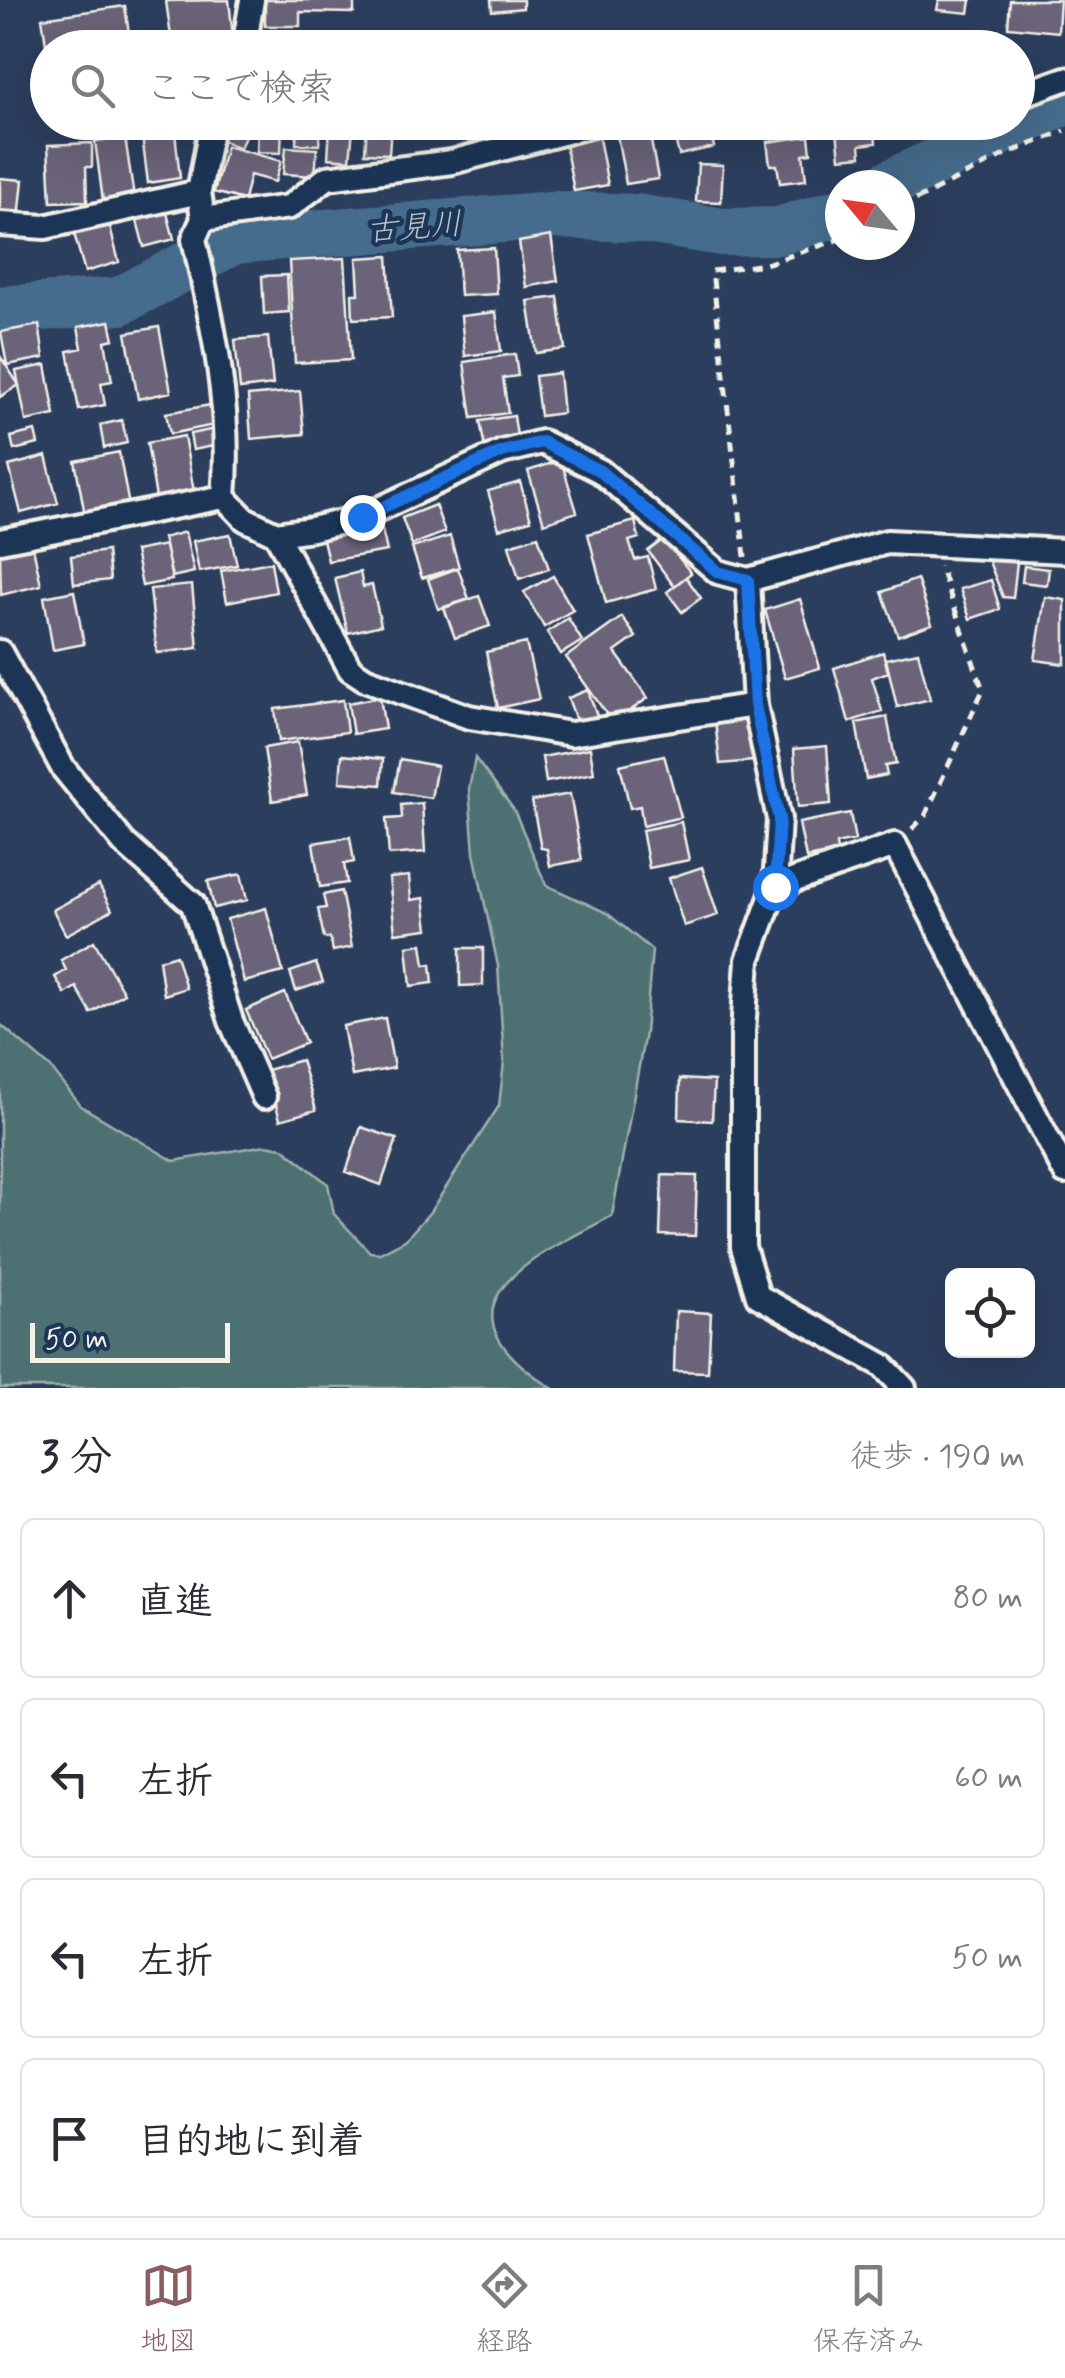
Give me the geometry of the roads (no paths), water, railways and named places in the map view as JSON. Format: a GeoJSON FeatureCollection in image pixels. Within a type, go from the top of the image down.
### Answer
{"type":"FeatureCollection","features":[{"type":"Feature","properties":{"kind":"street"},"geometry":{"type":"LineString","coordinates":[[247,30],[252,0]]}},
{"type":"Feature","properties":{"kind":"street"},"geometry":{"type":"LineString","coordinates":[[1035,90],[1065,79]]}},
{"type":"Feature","properties":{"kind":"street"},"geometry":{"type":"LineString","coordinates":[[209,140],[199,192],[203,219],[194,239],[225,417],[228,447],[224,497],[245,519],[276,534],[350,668],[365,679],[469,717],[571,734],[755,705]]}},
{"type":"Feature","properties":{"kind":"street"},"geometry":{"type":"LineString","coordinates":[[203,219],[290,208],[327,178],[452,162],[536,140]]}},
{"type":"Feature","properties":{"kind":"street"},"geometry":{"type":"LineString","coordinates":[[0,224],[45,227],[199,192]]}},
{"type":"Feature","properties":{"kind":"street"},"geometry":{"type":"LineString","coordinates":[[276,534],[362,517],[502,452],[542,442],[600,471],[718,572],[748,580],[887,542],[1065,551]]}},
{"type":"Feature","properties":{"kind":"street"},"geometry":{"type":"LineString","coordinates":[[0,540],[224,497]]}},
{"type":"Feature","properties":{"kind":"street"},"geometry":{"type":"LineString","coordinates":[[748,580],[755,705],[779,819],[775,887],[748,960],[743,1032],[743,1246],[758,1296],[882,1365],[904,1388]]}},
{"type":"Feature","properties":{"kind":"street"},"geometry":{"type":"LineString","coordinates":[[0,652],[62,768],[124,844],[192,904],[231,1021],[264,1097]]}},
{"type":"Feature","properties":{"kind":"street"},"geometry":{"type":"LineString","coordinates":[[775,887],[895,845],[1065,1172]]}},
{"type":"Feature","properties":{"kind":"waterway","name":"古見川"},"geometry":{"type":"LineString","coordinates":[[1035,115],[1065,101]]}},
{"type":"Feature","properties":{"kind":"waterway","name":"古見川"},"geometry":{"type":"LineString","coordinates":[[915,172],[982,140]]}},
{"type":"Feature","properties":{"kind":"waterway","name":"古見川"},"geometry":{"type":"LineString","coordinates":[[0,310],[120,301],[234,240],[555,215],[636,218],[722,232],[779,231],[825,217]]}}]}
